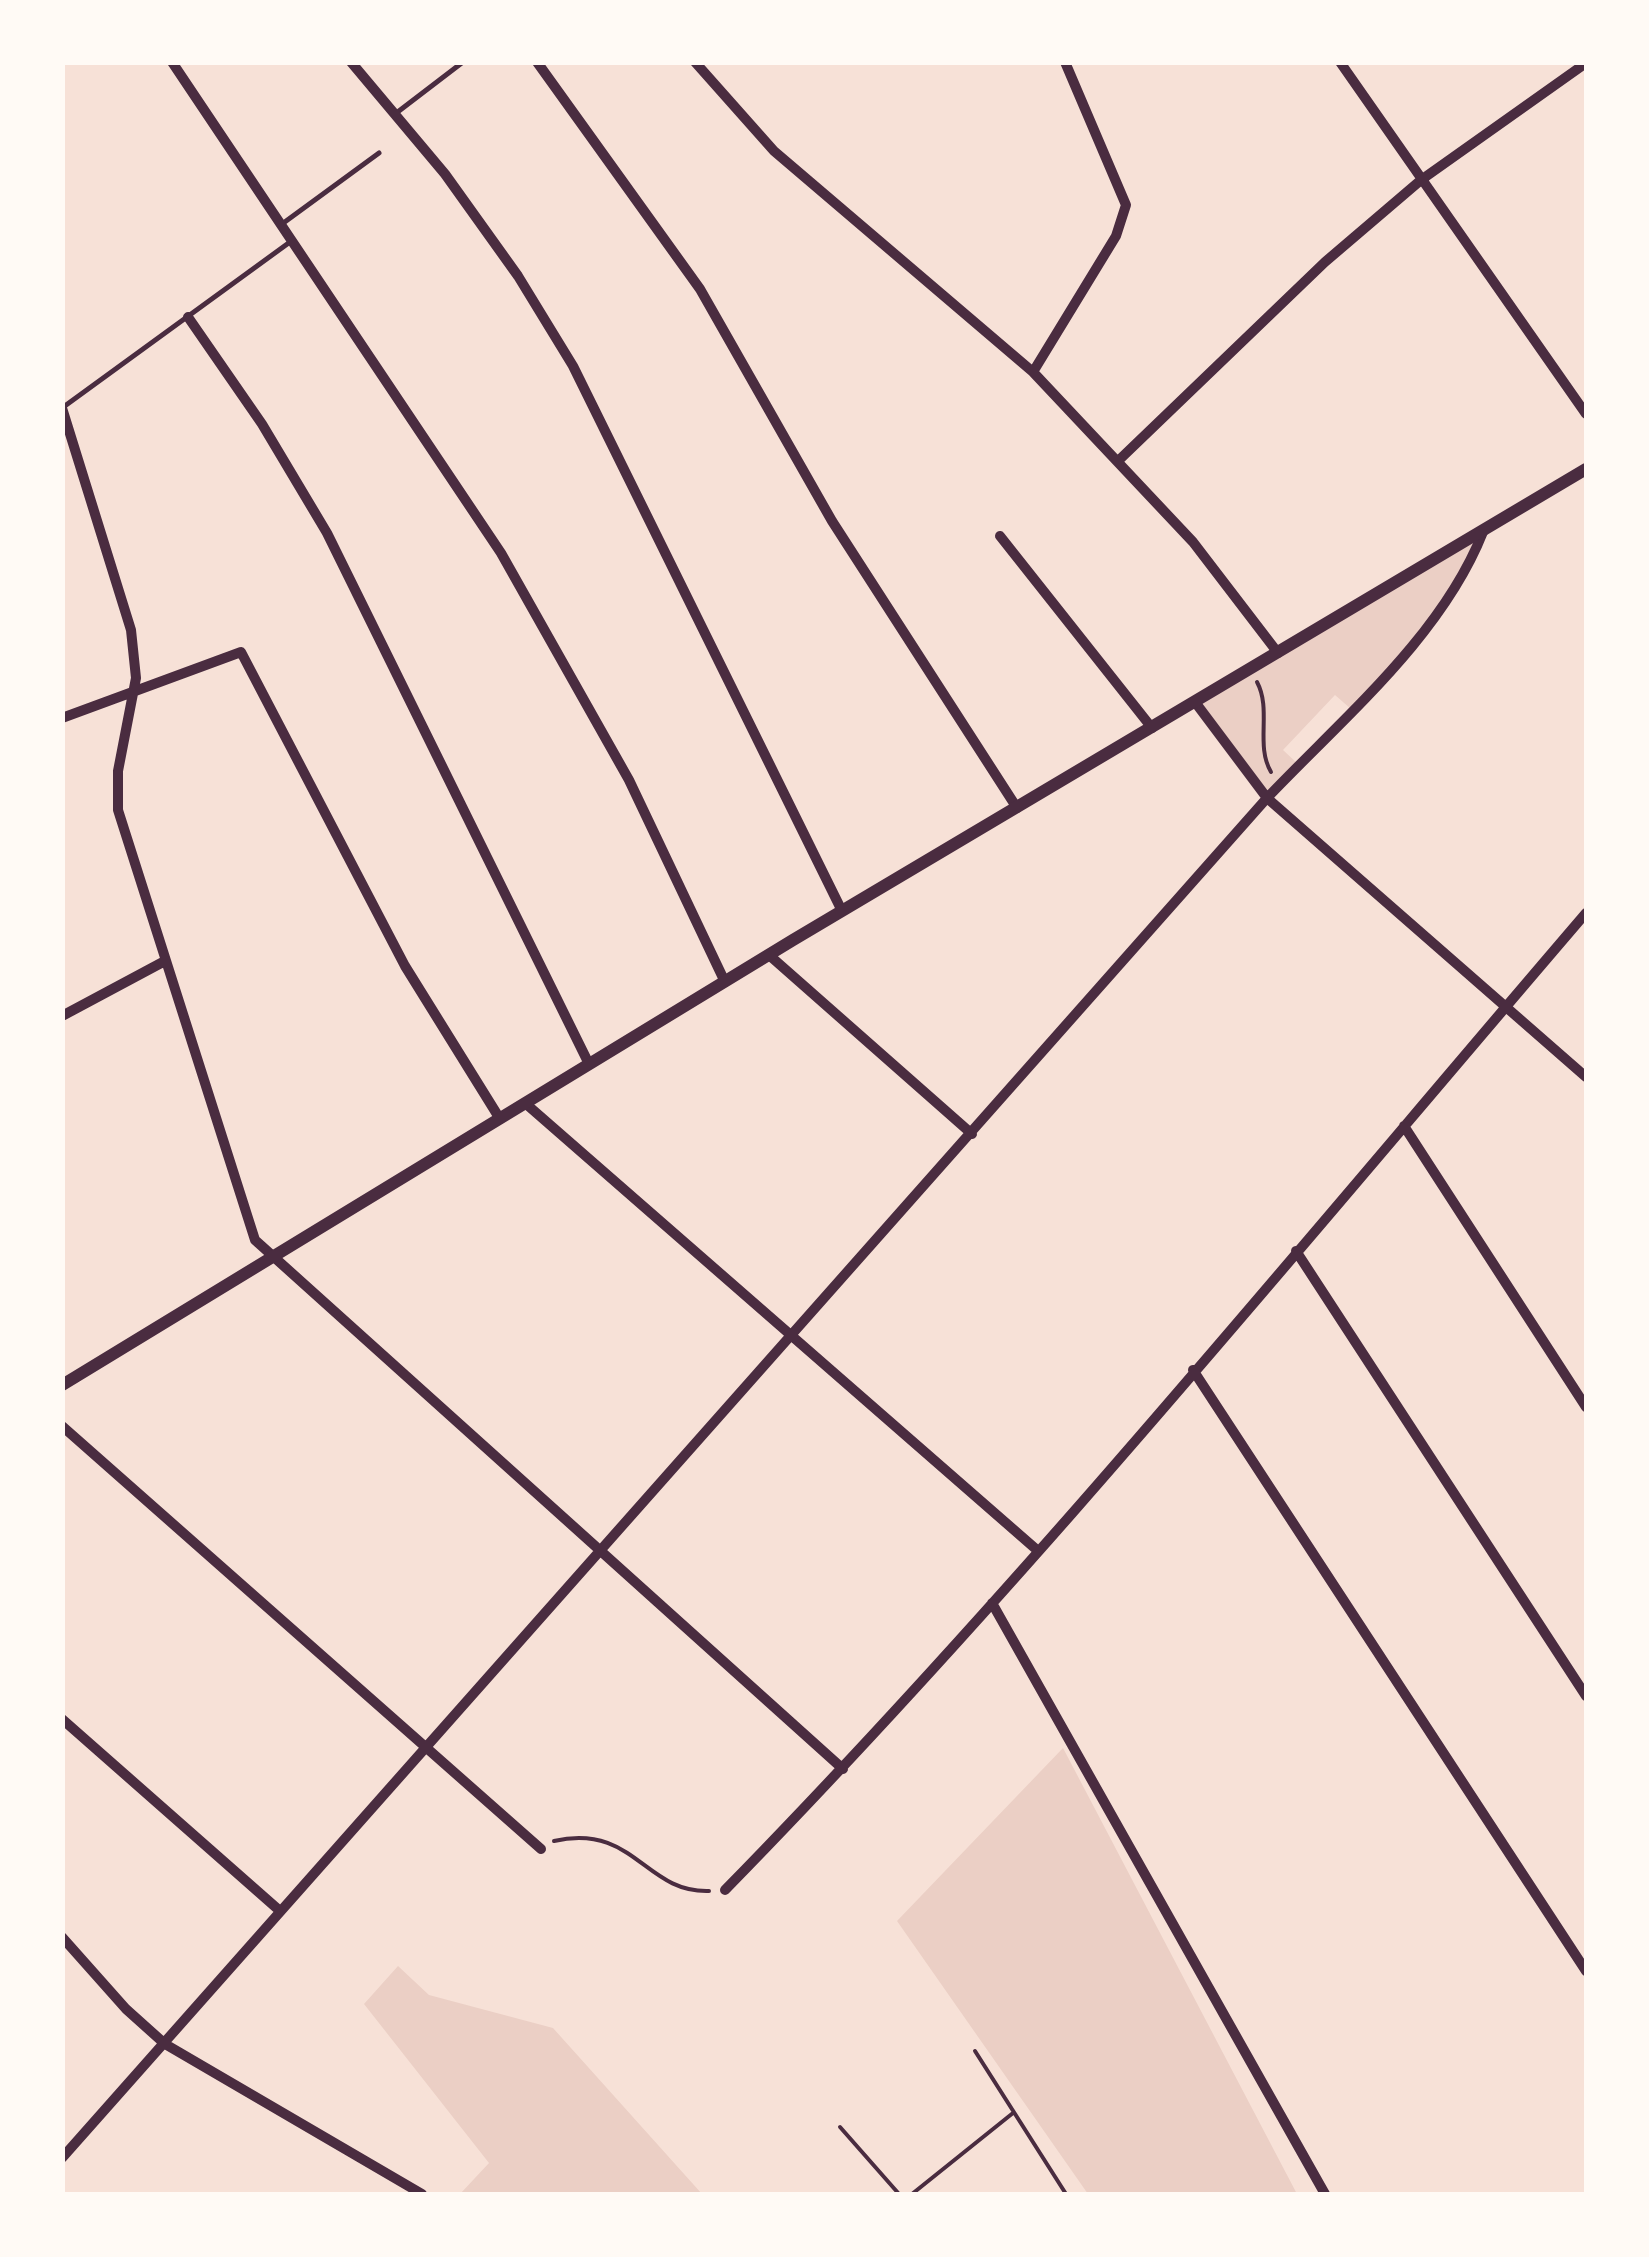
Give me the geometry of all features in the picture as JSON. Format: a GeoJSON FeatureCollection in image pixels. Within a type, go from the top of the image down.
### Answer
{"type":"FeatureCollection","features":[{"type":"Feature","properties":{"kind":"street"},"geometry":{"type":"LineString","coordinates":[[172,62],[500,553],[628,780],[725,982]]}},
{"type":"Feature","properties":{"kind":"street"},"geometry":{"type":"LineString","coordinates":[[351,62],[445,174],[518,276],[573,366],[842,911]]}},
{"type":"Feature","properties":{"kind":"street"},"geometry":{"type":"LineString","coordinates":[[694,62],[774,151],[1033,372],[1194,542],[1278,654]]}},
{"type":"Feature","properties":{"kind":"street"},"geometry":{"type":"LineString","coordinates":[[1033,372],[1116,236],[1126,205],[1065,62]]}},
{"type":"Feature","properties":{"kind":"street"},"geometry":{"type":"LineString","coordinates":[[1340,62],[1586,414]]}},
{"type":"Feature","properties":{"kind":"street"},"geometry":{"type":"LineString","coordinates":[[537,63],[700,289],[832,521],[1016,808]]}},
{"type":"Feature","properties":{"kind":"street"},"geometry":{"type":"LineString","coordinates":[[1118,462],[1324,262],[1421,180],[1586,63]]}},
{"type":"Feature","properties":{"kind":"street"},"geometry":{"type":"LineString","coordinates":[[188,317],[262,424],[328,532],[589,1064]]}},
{"type":"Feature","properties":{"kind":"street"},"geometry":{"type":"LineString","coordinates":[[62,408],[132,630],[133,693],[118,770],[118,810],[163,962],[255,1240],[843,1770]]}},
{"type":"Feature","properties":{"kind":"street"},"geometry":{"type":"LineString","coordinates":[[62,1385],[842,911],[1586,469]]}},
{"type":"Feature","properties":{"kind":"street"},"geometry":{"type":"LineString","coordinates":[[62,2158],[1279,784],[1402,656],[1462,576],[1483,532]]}},
{"type":"Feature","properties":{"kind":"street"},"geometry":{"type":"LineString","coordinates":[[1000,536],[1152,728]]}},
{"type":"Feature","properties":{"kind":"street"},"geometry":{"type":"LineString","coordinates":[[62,718],[241,652],[405,966],[500,1119]]}},
{"type":"Feature","properties":{"kind":"street"},"geometry":{"type":"LineString","coordinates":[[1195,702],[1267,798],[1586,1077]]}},
{"type":"Feature","properties":{"kind":"street"},"geometry":{"type":"LineString","coordinates":[[725,1890],[843,1770],[992,1603],[1586,914]]}},
{"type":"Feature","properties":{"kind":"street"},"geometry":{"type":"LineString","coordinates":[[769,955],[972,1134]]}},
{"type":"Feature","properties":{"kind":"street"},"geometry":{"type":"LineString","coordinates":[[62,1016],[163,962]]}},
{"type":"Feature","properties":{"kind":"street"},"geometry":{"type":"LineString","coordinates":[[524,1104],[1038,1550]]}},
{"type":"Feature","properties":{"kind":"street"},"geometry":{"type":"LineString","coordinates":[[1404,1126],[1586,1407]]}},
{"type":"Feature","properties":{"kind":"street"},"geometry":{"type":"LineString","coordinates":[[1296,1251],[1586,1696]]}},
{"type":"Feature","properties":{"kind":"street"},"geometry":{"type":"LineString","coordinates":[[1192,1370],[1586,1972]]}},
{"type":"Feature","properties":{"kind":"street"},"geometry":{"type":"LineString","coordinates":[[62,1426],[541,1849]]}},
{"type":"Feature","properties":{"kind":"street"},"geometry":{"type":"LineString","coordinates":[[992,1603],[1324,2194]]}},
{"type":"Feature","properties":{"kind":"street"},"geometry":{"type":"LineString","coordinates":[[62,1719],[280,1912]]}},
{"type":"Feature","properties":{"kind":"street"},"geometry":{"type":"LineString","coordinates":[[62,1937],[126,2009],[164,2044],[422,2194]]}},
{"type":"Feature","properties":{"kind":"lane"},"geometry":{"type":"LineString","coordinates":[[395,114],[463,62]]}},
{"type":"Feature","properties":{"kind":"lane"},"geometry":{"type":"LineString","coordinates":[[282,224],[379,152]]}},
{"type":"Feature","properties":{"kind":"lane"},"geometry":{"type":"LineString","coordinates":[[62,408],[293,240]]}},
{"type":"Feature","properties":{"kind":"path"},"geometry":{"type":"LineString","coordinates":[[1249,670],[1262,695],[1260,710],[1266,728],[1263,758],[1279,784]]}},
{"type":"Feature","properties":{"kind":"path"},"geometry":{"type":"LineString","coordinates":[[541,1849],[556,1840],[605,1840],[638,1857],[662,1880],[680,1887],[725,1890]]}},
{"type":"Feature","properties":{"kind":"path"},"geometry":{"type":"LineString","coordinates":[[975,2051],[1066,2194]]}},
{"type":"Feature","properties":{"kind":"path"},"geometry":{"type":"LineString","coordinates":[[912,2194],[1013,2113]]}},
{"type":"Feature","properties":{"kind":"path"},"geometry":{"type":"LineString","coordinates":[[840,2127],[899,2194]]}},
{"type":"Feature","properties":{"kind":"shaded area"},"geometry":{"type":"Polygon","coordinates":[[[1483,533],[1442,604],[1388,669],[1351,709],[1335,695],[1283,750],[1298,764],[1267,797],[1195,702],[1483,533]]]}},
{"type":"Feature","properties":{"kind":"shaded area"},"geometry":{"type":"Polygon","coordinates":[[[1063,1748],[1297,2194],[1088,2194],[897,1921],[1063,1748]]]}},
{"type":"Feature","properties":{"kind":"shaded area"},"geometry":{"type":"Polygon","coordinates":[[[398,1966],[429,1995],[553,2028],[702,2194],[460,2194],[489,2163],[364,2004],[398,1966]]]}}]}
